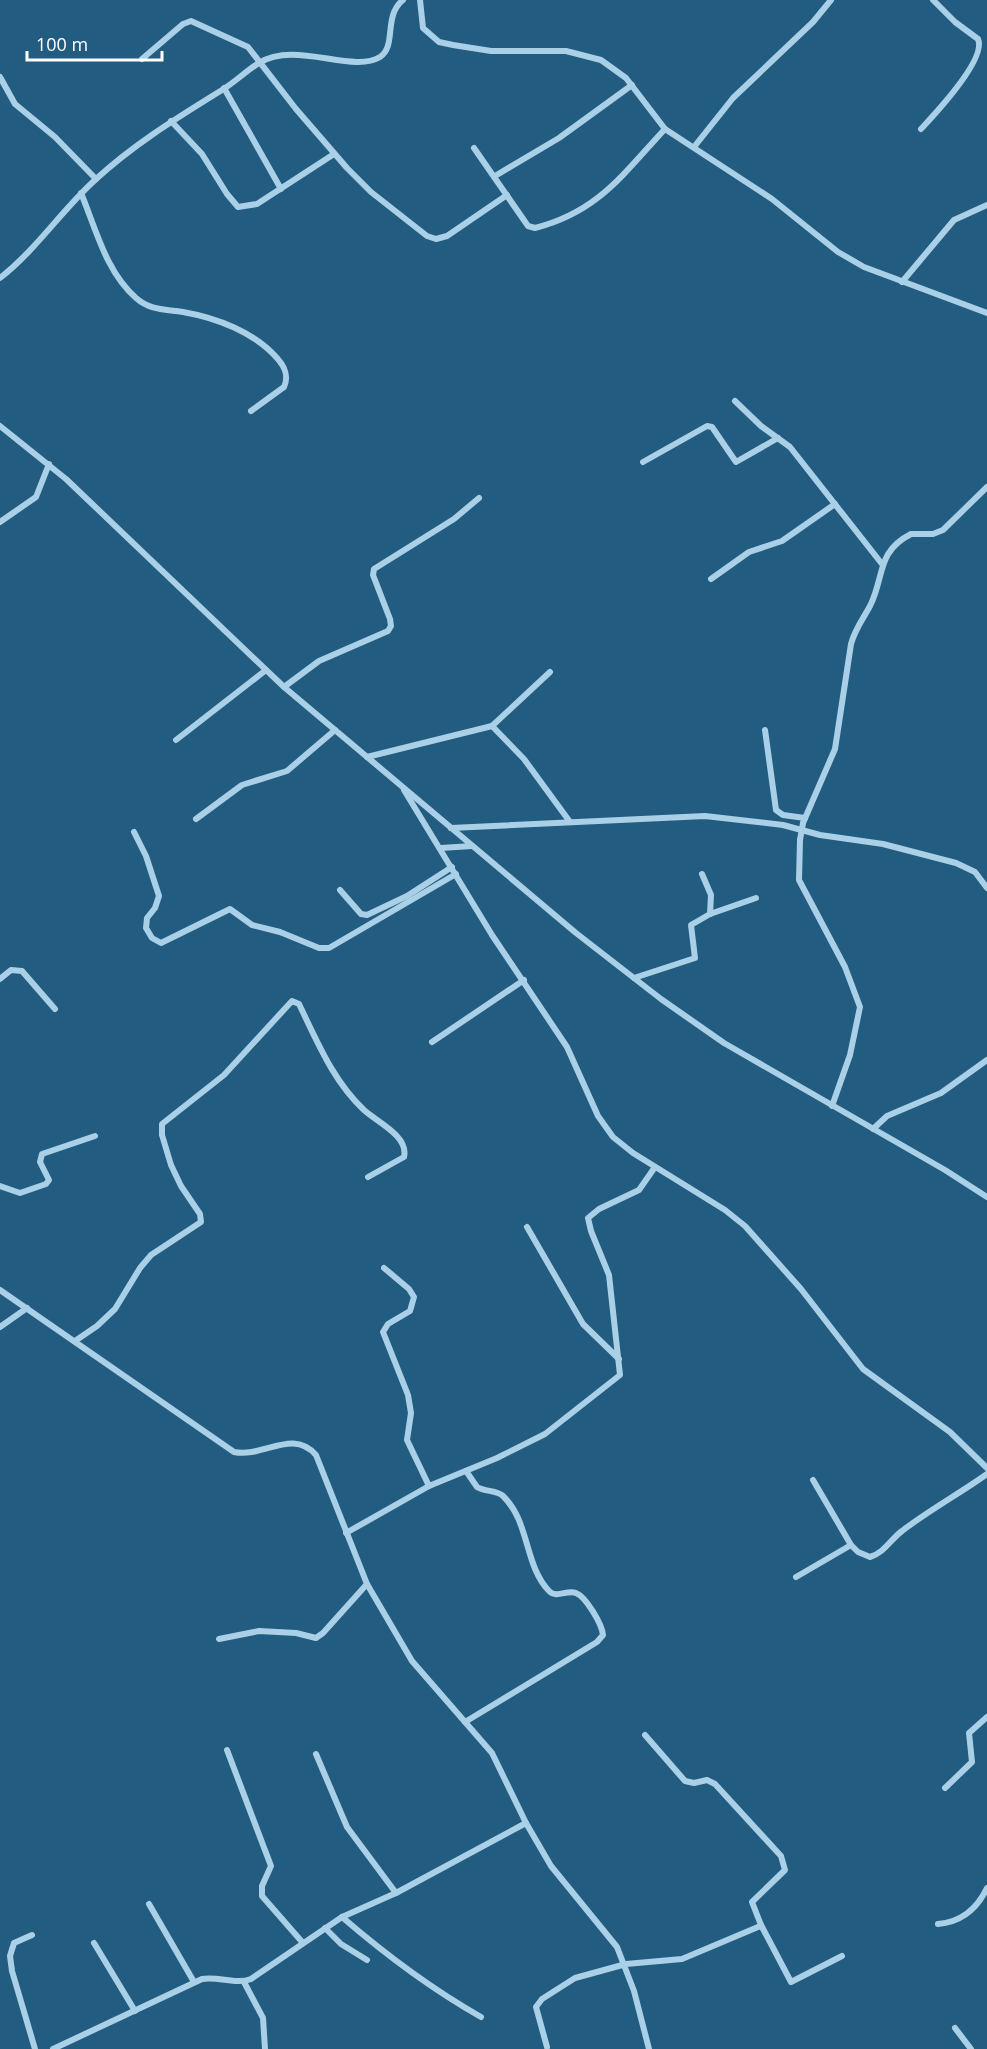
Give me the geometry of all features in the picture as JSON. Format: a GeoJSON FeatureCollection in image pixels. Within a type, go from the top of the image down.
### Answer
{"type":"FeatureCollection","features":[{"type":"Feature","properties":{"kind":"street"},"geometry":{"type":"LineString","coordinates":[[0,278],[23,259],[81,193],[135,144],[224,88],[260,62],[288,55],[310,54],[351,60],[372,60],[380,56],[386,51],[394,9],[403,0]]}},
{"type":"Feature","properties":{"kind":"street"},"geometry":{"type":"LineString","coordinates":[[420,0],[423,28],[439,42],[491,51],[581,53],[614,67],[632,86],[665,129],[772,199],[838,252],[864,267],[966,303],[987,313]]}},
{"type":"Feature","properties":{"kind":"street"},"geometry":{"type":"LineString","coordinates":[[694,147],[733,98],[813,22],[831,0]]}},
{"type":"Feature","properties":{"kind":"street"},"geometry":{"type":"LineString","coordinates":[[921,129],[960,86],[980,43],[933,0]]}},
{"type":"Feature","properties":{"kind":"street"},"geometry":{"type":"LineString","coordinates":[[142,59],[183,24],[191,21],[248,47],[334,154],[371,192],[420,232],[435,239],[447,236],[507,195]]}},
{"type":"Feature","properties":{"kind":"street"},"geometry":{"type":"LineString","coordinates":[[0,77],[15,104],[55,137],[96,179]]}},
{"type":"Feature","properties":{"kind":"street"},"geometry":{"type":"LineString","coordinates":[[495,176],[559,138],[632,86]]}},
{"type":"Feature","properties":{"kind":"street"},"geometry":{"type":"LineString","coordinates":[[224,88],[281,189]]}},
{"type":"Feature","properties":{"kind":"street"},"geometry":{"type":"LineString","coordinates":[[171,121],[202,153],[234,204],[246,208],[281,189],[334,154]]}},
{"type":"Feature","properties":{"kind":"street"},"geometry":{"type":"LineString","coordinates":[[474,148],[531,227],[580,211],[602,197],[665,129]]}},
{"type":"Feature","properties":{"kind":"street"},"geometry":{"type":"LineString","coordinates":[[81,193],[116,278],[135,297],[152,308],[190,314],[247,333],[269,349],[282,363],[286,374],[284,387],[251,411]]}},
{"type":"Feature","properties":{"kind":"street"},"geometry":{"type":"LineString","coordinates":[[902,282],[954,220],[987,204]]}},
{"type":"Feature","properties":{"kind":"street"},"geometry":{"type":"LineString","coordinates":[[735,401],[790,447],[882,564]]}},
{"type":"Feature","properties":{"kind":"street"},"geometry":{"type":"LineString","coordinates":[[0,426],[49,464],[284,687],[472,846],[634,978],[724,1043],[987,1197]]}},
{"type":"Feature","properties":{"kind":"street"},"geometry":{"type":"LineString","coordinates":[[643,462],[707,426],[712,427],[736,462],[778,438]]}},
{"type":"Feature","properties":{"kind":"street"},"geometry":{"type":"LineString","coordinates":[[0,522],[36,497],[49,464]]}},
{"type":"Feature","properties":{"kind":"street"},"geometry":{"type":"LineString","coordinates":[[832,1106],[850,1055],[860,1007],[845,967],[799,880],[800,840],[804,821],[835,748],[851,644],[856,628],[875,594],[882,564],[889,551],[905,537],[917,532],[933,534],[943,530],[987,487]]}},
{"type":"Feature","properties":{"kind":"street"},"geometry":{"type":"LineString","coordinates":[[284,687],[319,661],[388,631],[391,626],[390,619],[373,575],[374,569],[454,519],[478,498]]}},
{"type":"Feature","properties":{"kind":"street"},"geometry":{"type":"LineString","coordinates":[[711,579],[749,552],[782,541],[835,504]]}},
{"type":"Feature","properties":{"kind":"street"},"geometry":{"type":"LineString","coordinates":[[176,740],[266,670]]}},
{"type":"Feature","properties":{"kind":"street"},"geometry":{"type":"LineString","coordinates":[[367,757],[492,726],[550,672]]}},
{"type":"Feature","properties":{"kind":"street"},"geometry":{"type":"LineString","coordinates":[[492,726],[524,759],[570,822]]}},
{"type":"Feature","properties":{"kind":"street"},"geometry":{"type":"LineString","coordinates":[[196,819],[242,784],[287,771],[335,730]]}},
{"type":"Feature","properties":{"kind":"street"},"geometry":{"type":"LineString","coordinates":[[765,730],[776,810],[783,815],[804,821]]}},
{"type":"Feature","properties":{"kind":"street"},"geometry":{"type":"LineString","coordinates":[[399,782],[492,935],[524,980],[577,1064],[605,1128],[620,1143],[716,1204],[745,1226],[794,1280],[863,1369],[950,1432],[987,1468]]}},
{"type":"Feature","properties":{"kind":"street"},"geometry":{"type":"LineString","coordinates":[[451,828],[705,816],[783,825],[820,835],[883,844],[956,863],[975,872],[987,888]]}},
{"type":"Feature","properties":{"kind":"street"},"geometry":{"type":"LineString","coordinates":[[134,832],[146,856],[159,896],[147,918],[146,928],[152,938],[161,943],[230,909],[252,925],[280,932],[320,948],[329,948],[456,874]]}},
{"type":"Feature","properties":{"kind":"street"},"geometry":{"type":"LineString","coordinates":[[441,848],[472,846]]}},
{"type":"Feature","properties":{"kind":"street"},"geometry":{"type":"LineString","coordinates":[[340,890],[361,914],[368,915],[407,896],[452,867]]}},
{"type":"Feature","properties":{"kind":"street"},"geometry":{"type":"LineString","coordinates":[[702,874],[711,895],[710,914]]}},
{"type":"Feature","properties":{"kind":"street"},"geometry":{"type":"LineString","coordinates":[[634,978],[695,958],[691,925],[710,914],[756,898]]}},
{"type":"Feature","properties":{"kind":"street"},"geometry":{"type":"LineString","coordinates":[[0,979],[11,970],[22,971],[55,1009]]}},
{"type":"Feature","properties":{"kind":"street"},"geometry":{"type":"LineString","coordinates":[[432,1042],[524,980]]}},
{"type":"Feature","properties":{"kind":"street"},"geometry":{"type":"LineString","coordinates":[[75,1341],[97,1326],[115,1309],[140,1268],[151,1255],[201,1222],[200,1214],[181,1186],[171,1165],[162,1135],[162,1124],[224,1075],[292,1001],[299,1004],[322,1053],[351,1095],[366,1112],[394,1134],[404,1150],[404,1157],[369,1177]]}},
{"type":"Feature","properties":{"kind":"street"},"geometry":{"type":"LineString","coordinates":[[873,1129],[887,1116],[941,1093],[987,1060]]}},
{"type":"Feature","properties":{"kind":"street"},"geometry":{"type":"LineString","coordinates":[[0,1185],[20,1193],[46,1184],[49,1180],[40,1162],[42,1154],[95,1136]]}},
{"type":"Feature","properties":{"kind":"street"},"geometry":{"type":"LineString","coordinates":[[346,1533],[429,1486],[529,1443],[559,1425],[620,1375],[609,1275],[588,1218],[599,1209],[639,1190],[655,1167]]}},
{"type":"Feature","properties":{"kind":"street"},"geometry":{"type":"LineString","coordinates":[[527,1227],[583,1324],[619,1359]]}},
{"type":"Feature","properties":{"kind":"street"},"geometry":{"type":"LineString","coordinates":[[384,1268],[409,1289],[414,1297],[410,1311],[388,1324],[383,1332],[408,1395],[411,1413],[407,1440],[429,1486]]}},
{"type":"Feature","properties":{"kind":"street"},"geometry":{"type":"LineString","coordinates":[[0,1290],[234,1452],[252,1454],[295,1442],[309,1448],[321,1463],[367,1584],[412,1661],[492,1753],[526,1823],[556,1873],[608,1933],[626,1964],[649,2049]]}},
{"type":"Feature","properties":{"kind":"street"},"geometry":{"type":"LineString","coordinates":[[0,1327],[27,1308]]}},
{"type":"Feature","properties":{"kind":"street"},"geometry":{"type":"LineString","coordinates":[[465,1722],[597,1642],[603,1635],[582,1596],[572,1592],[557,1595],[548,1590],[532,1560],[526,1536],[509,1504],[502,1494],[477,1487],[466,1471]]}},
{"type":"Feature","properties":{"kind":"street"},"geometry":{"type":"LineString","coordinates":[[813,1480],[850,1545],[864,1556],[876,1555],[899,1533],[987,1474]]}},
{"type":"Feature","properties":{"kind":"street"},"geometry":{"type":"LineString","coordinates":[[796,1577],[850,1545]]}},
{"type":"Feature","properties":{"kind":"street"},"geometry":{"type":"LineString","coordinates":[[219,1639],[259,1631],[296,1633],[316,1638],[367,1584]]}},
{"type":"Feature","properties":{"kind":"street"},"geometry":{"type":"LineString","coordinates":[[945,1788],[972,1762],[969,1733],[987,1717]]}},
{"type":"Feature","properties":{"kind":"street"},"geometry":{"type":"LineString","coordinates":[[645,1735],[685,1781],[694,1783],[707,1780],[715,1784],[781,1856],[784,1874],[752,1902],[761,1925],[791,1982],[842,1956]]}},
{"type":"Feature","properties":{"kind":"street"},"geometry":{"type":"LineString","coordinates":[[227,1750],[271,1866],[262,1886],[262,1896],[303,1943]]}},
{"type":"Feature","properties":{"kind":"street"},"geometry":{"type":"LineString","coordinates":[[316,1754],[347,1827],[396,1893]]}},
{"type":"Feature","properties":{"kind":"street"},"geometry":{"type":"LineString","coordinates":[[53,2049],[194,1982],[214,1977],[244,1982],[342,1917],[396,1893],[526,1823]]}},
{"type":"Feature","properties":{"kind":"street"},"geometry":{"type":"LineString","coordinates":[[938,1924],[951,1922],[970,1913],[987,1888]]}},
{"type":"Feature","properties":{"kind":"street"},"geometry":{"type":"LineString","coordinates":[[149,1904],[194,1982]]}},
{"type":"Feature","properties":{"kind":"street"},"geometry":{"type":"LineString","coordinates":[[342,1917],[402,1967],[445,1997],[481,2017]]}},
{"type":"Feature","properties":{"kind":"street"},"geometry":{"type":"LineString","coordinates":[[547,2047],[537,2003],[576,1978],[626,1964],[681,1959],[761,1925]]}},
{"type":"Feature","properties":{"kind":"street"},"geometry":{"type":"LineString","coordinates":[[325,1928],[341,1944],[368,1960]]}},
{"type":"Feature","properties":{"kind":"street"},"geometry":{"type":"LineString","coordinates":[[32,1935],[14,1943],[10,1963],[35,2049]]}},
{"type":"Feature","properties":{"kind":"street"},"geometry":{"type":"LineString","coordinates":[[94,1943],[135,2011]]}},
{"type":"Feature","properties":{"kind":"street"},"geometry":{"type":"LineString","coordinates":[[244,1982],[263,2018],[265,2049]]}},
{"type":"Feature","properties":{"kind":"street"},"geometry":{"type":"LineString","coordinates":[[956,2028],[971,2049]]}}]}
